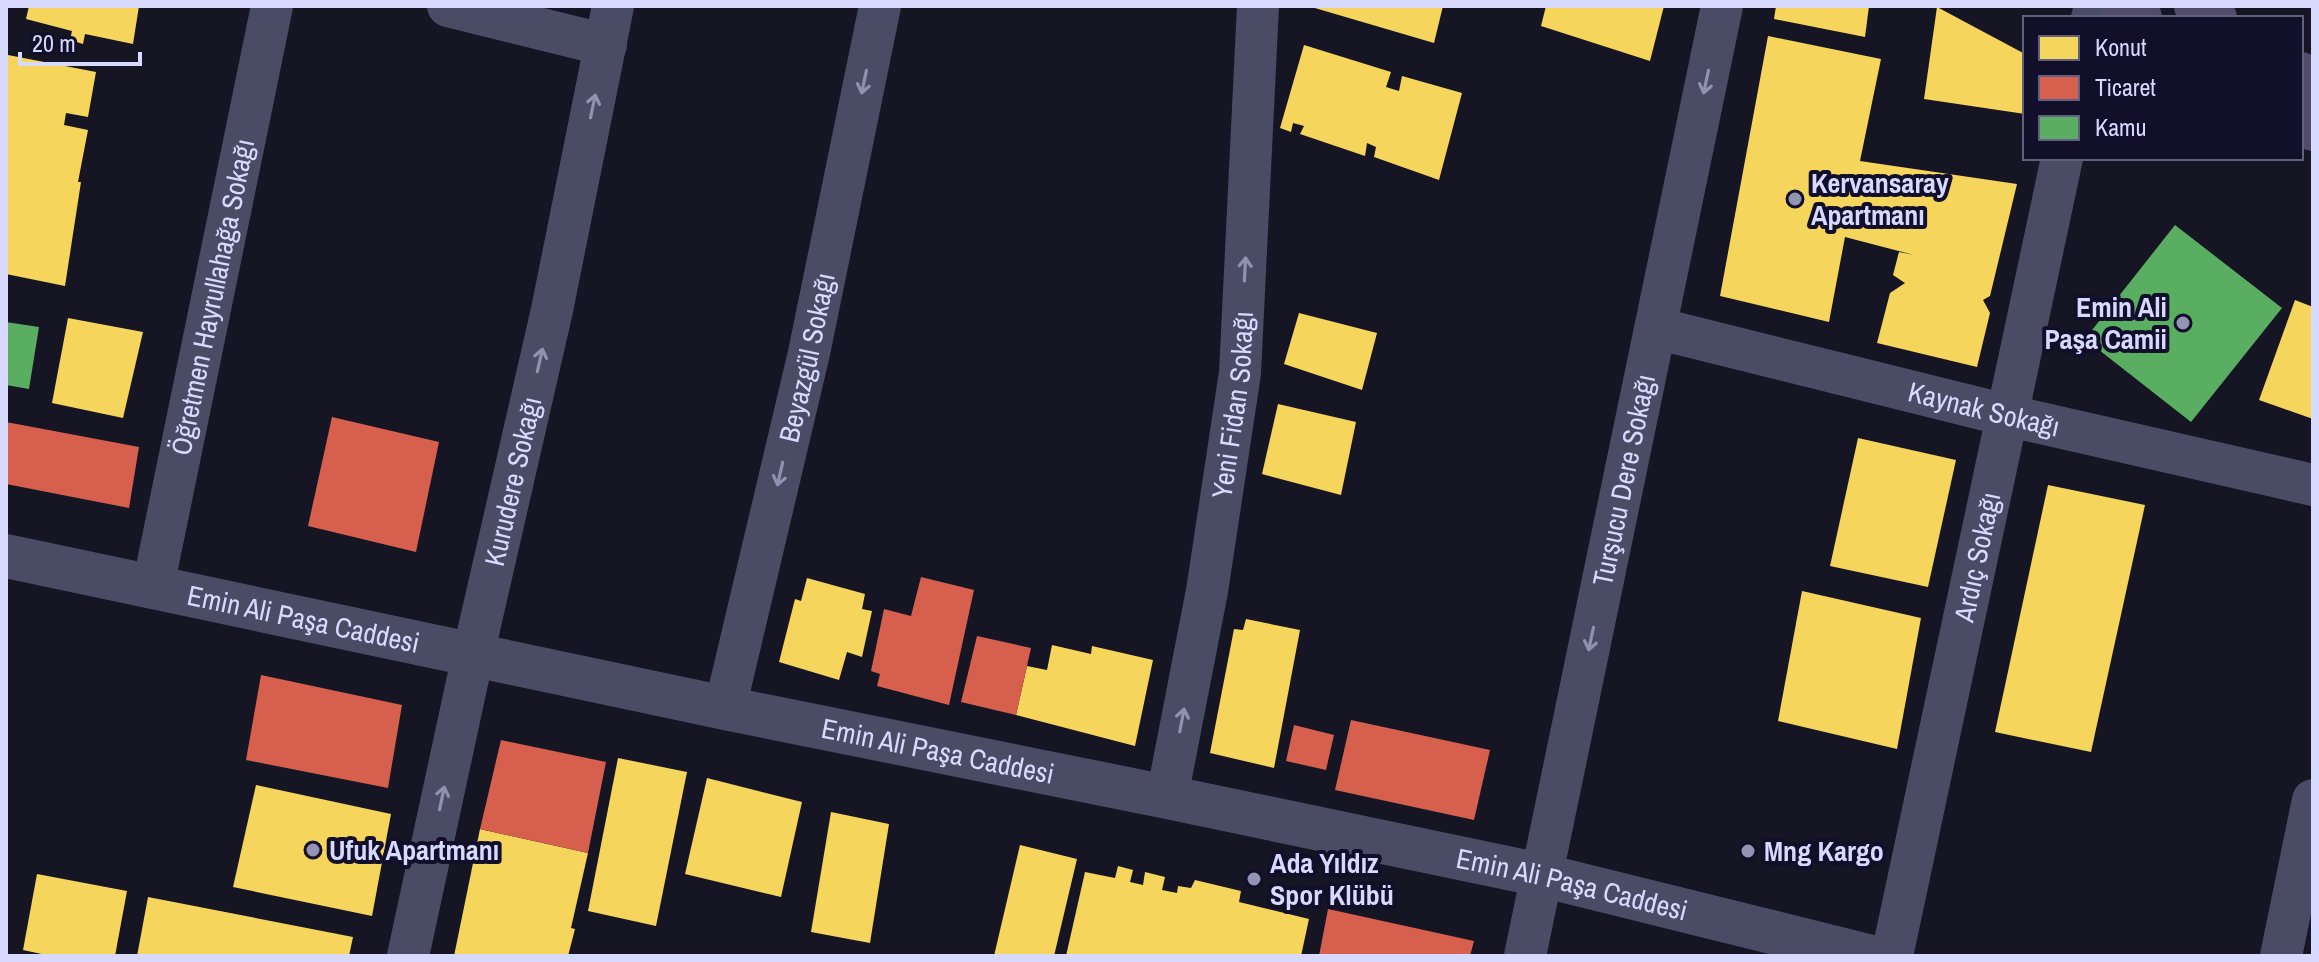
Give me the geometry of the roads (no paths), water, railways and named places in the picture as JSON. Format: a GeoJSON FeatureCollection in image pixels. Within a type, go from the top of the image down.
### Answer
{"type":"FeatureCollection","features":[{"type":"Feature","properties":{"kind":"street","name":"Öğretmen Hayrullahağa Sokağı"},"geometry":{"type":"LineString","coordinates":[[153,587],[272,6]]}},
{"type":"Feature","properties":{"kind":"street"},"geometry":{"type":"LineString","coordinates":[[448,6],[609,26]]}},
{"type":"Feature","properties":{"kind":"street","name":"Beyazgül Sokağı"},"geometry":{"type":"LineString","coordinates":[[725,708],[809,353],[880,6]]}},
{"type":"Feature","properties":{"kind":"street","name":"Yeni Fidan Sokağı"},"geometry":{"type":"LineString","coordinates":[[1167,797],[1207,591],[1240,373],[1258,6]]}},
{"type":"Feature","properties":{"kind":"street","name":"Turşucu Dere Sokağı"},"geometry":{"type":"LineString","coordinates":[[1525,956],[1722,6]]}},
{"type":"Feature","properties":{"kind":"street","name":"Kurudere Sokağı"},"geometry":{"type":"LineString","coordinates":[[408,956],[552,310],[609,26]]}},
{"type":"Feature","properties":{"kind":"street","name":"Ardıç Sokağı"},"geometry":{"type":"LineString","coordinates":[[1892,956],[2062,160]]}},
{"type":"Feature","properties":{"kind":"street","name":"Kaynak Sokağı"},"geometry":{"type":"LineString","coordinates":[[1656,328],[2006,415],[2313,485]]}},
{"type":"Feature","properties":{"kind":"street","name":"Emin Ali Paşa Caddesi"},"geometry":{"type":"LineString","coordinates":[[6,556],[725,708],[1541,875],[1868,956]]}},
{"type":"Feature","properties":{"kind":"street"},"geometry":{"type":"LineString","coordinates":[[2281,956],[2313,800]]}},
{"type":"Feature","properties":{"kind":"place","name":"Kervansaray Apartmanı"},"geometry":{"type":"Point","coordinates":[1795,199]}},
{"type":"Feature","properties":{"kind":"place","name":"Emin Ali Paşa Camii"},"geometry":{"type":"Point","coordinates":[2183,323]}},
{"type":"Feature","properties":{"kind":"place","name":"Ufuk Apartmanı"},"geometry":{"type":"Point","coordinates":[313,850]}},
{"type":"Feature","properties":{"kind":"place","name":"Mng Kargo"},"geometry":{"type":"Point","coordinates":[1748,851]}},
{"type":"Feature","properties":{"kind":"place","name":"Ada Yıldız Spor Klübü"},"geometry":{"type":"Point","coordinates":[1254,879]}}]}
